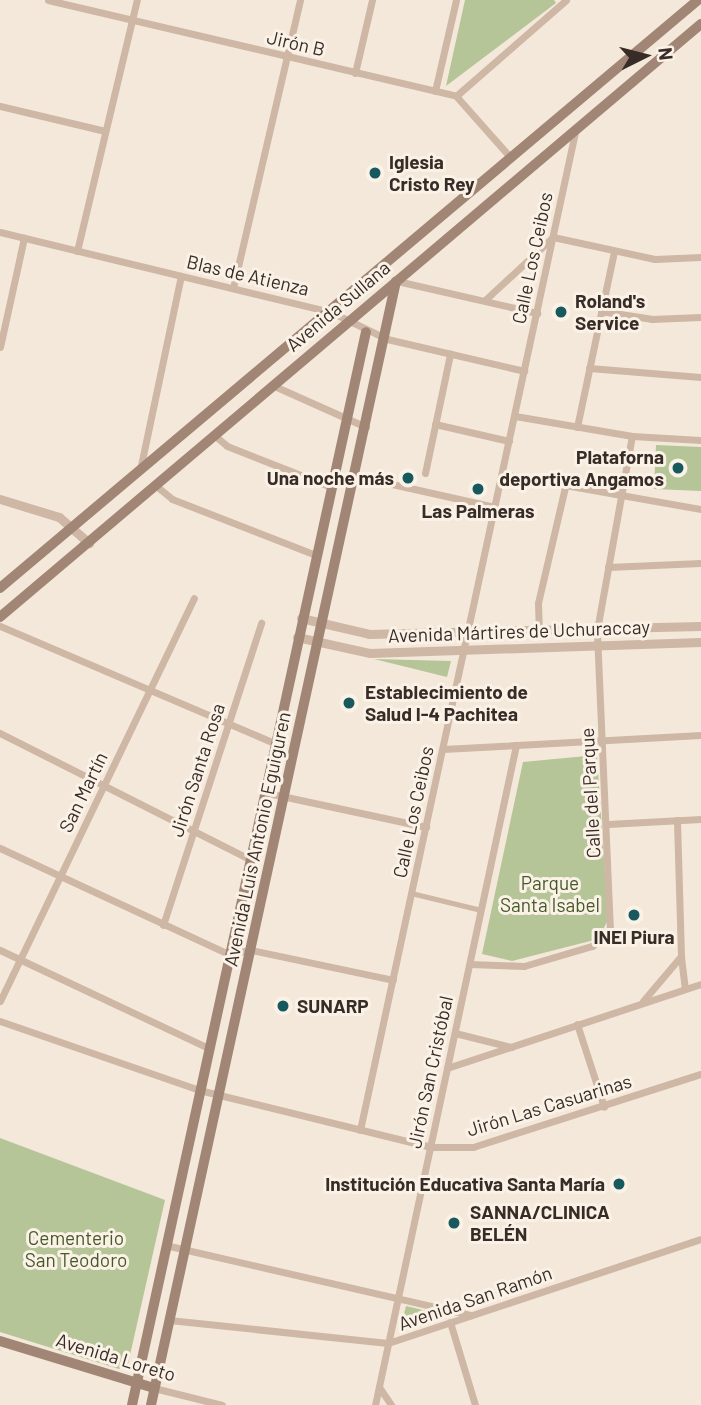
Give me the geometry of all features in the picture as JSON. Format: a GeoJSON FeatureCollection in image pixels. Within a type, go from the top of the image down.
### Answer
{"type":"FeatureCollection","features":[{"type":"Feature","properties":{"kind":"main road","name":"Avenida Sullana"},"geometry":{"type":"LineString","coordinates":[[0,588],[331,312],[698,0]]}},
{"type":"Feature","properties":{"kind":"main road","name":"Avenida Sullana"},"geometry":{"type":"LineString","coordinates":[[0,617],[701,24]]}},
{"type":"Feature","properties":{"kind":"main road"},"geometry":{"type":"LineString","coordinates":[[564,113],[575,131]]}},
{"type":"Feature","properties":{"kind":"main road","name":"Avenida Luis Antonio Eguiguren"},"geometry":{"type":"LineString","coordinates":[[151,1405],[387,339],[396,281]]}},
{"type":"Feature","properties":{"kind":"main road","name":"Avenida Luis Antonio Eguiguren"},"geometry":{"type":"LineString","coordinates":[[132,1405],[263,792],[366,332]]}},
{"type":"Feature","properties":{"kind":"main road","name":"Avenida Loreto"},"geometry":{"type":"LineString","coordinates":[[0,1341],[154,1388]]}},
{"type":"Feature","properties":{"kind":"street","name":"Jirón B"},"geometry":{"type":"LineString","coordinates":[[48,0],[456,96]]}},
{"type":"Feature","properties":{"kind":"street"},"geometry":{"type":"LineString","coordinates":[[77,251],[136,0]]}},
{"type":"Feature","properties":{"kind":"street"},"geometry":{"type":"LineString","coordinates":[[233,288],[300,0]]}},
{"type":"Feature","properties":{"kind":"street"},"geometry":{"type":"LineString","coordinates":[[355,72],[372,0]]}},
{"type":"Feature","properties":{"kind":"street"},"geometry":{"type":"LineString","coordinates":[[435,91],[456,0]]}},
{"type":"Feature","properties":{"kind":"street"},"geometry":{"type":"LineString","coordinates":[[511,158],[456,96],[557,3],[566,0]]}},
{"type":"Feature","properties":{"kind":"street"},"geometry":{"type":"LineString","coordinates":[[0,107],[105,131]]}},
{"type":"Feature","properties":{"kind":"street","name":"Calle Los Ceibos"},"geometry":{"type":"LineString","coordinates":[[360,1130],[575,131]]}},
{"type":"Feature","properties":{"kind":"street","name":"Blas de Atienza"},"geometry":{"type":"LineString","coordinates":[[0,232],[331,312],[366,332],[387,339],[524,371]]}},
{"type":"Feature","properties":{"kind":"street"},"geometry":{"type":"LineString","coordinates":[[485,300],[553,237],[614,252],[701,257]]}},
{"type":"Feature","properties":{"kind":"street"},"geometry":{"type":"LineString","coordinates":[[0,347],[24,238]]}},
{"type":"Feature","properties":{"kind":"street"},"geometry":{"type":"LineString","coordinates":[[577,427],[614,252]]}},
{"type":"Feature","properties":{"kind":"street"},"geometry":{"type":"LineString","coordinates":[[140,472],[181,275]]}},
{"type":"Feature","properties":{"kind":"street"},"geometry":{"type":"LineString","coordinates":[[396,281],[537,313]]}},
{"type":"Feature","properties":{"kind":"street"},"geometry":{"type":"LineString","coordinates":[[601,311],[652,319],[701,317]]}},
{"type":"Feature","properties":{"kind":"street"},"geometry":{"type":"LineString","coordinates":[[425,473],[450,354]]}},
{"type":"Feature","properties":{"kind":"street"},"geometry":{"type":"LineString","coordinates":[[589,368],[635,377],[701,377]]}},
{"type":"Feature","properties":{"kind":"street"},"geometry":{"type":"LineString","coordinates":[[272,385],[366,428]]}},
{"type":"Feature","properties":{"kind":"street"},"geometry":{"type":"LineString","coordinates":[[514,416],[632,436],[701,440]]}},
{"type":"Feature","properties":{"kind":"street"},"geometry":{"type":"LineString","coordinates":[[435,424],[509,440]]}},
{"type":"Feature","properties":{"kind":"street"},"geometry":{"type":"LineString","coordinates":[[214,435],[227,446],[331,488]]}},
{"type":"Feature","properties":{"kind":"street","name":"Calle del Parque"},"geometry":{"type":"LineString","coordinates":[[470,964],[524,966],[608,936],[608,824],[597,630],[632,436]]}},
{"type":"Feature","properties":{"kind":"street"},"geometry":{"type":"LineString","coordinates":[[502,474],[621,498],[701,509]]}},
{"type":"Feature","properties":{"kind":"street"},"geometry":{"type":"LineString","coordinates":[[356,476],[495,507]]}},
{"type":"Feature","properties":{"kind":"street"},"geometry":{"type":"LineString","coordinates":[[155,485],[172,499],[316,555]]}},
{"type":"Feature","properties":{"kind":"street"},"geometry":{"type":"LineString","coordinates":[[539,633],[538,603],[565,487]]}},
{"type":"Feature","properties":{"kind":"street"},"geometry":{"type":"LineString","coordinates":[[0,499],[75,527],[89,543]]}},
{"type":"Feature","properties":{"kind":"street"},"geometry":{"type":"LineString","coordinates":[[608,567],[701,563]]}},
{"type":"Feature","properties":{"kind":"street","name":"San Martín"},"geometry":{"type":"LineString","coordinates":[[0,1001],[194,598]]}},
{"type":"Feature","properties":{"kind":"street","name":"Avenida Mártires de Uchuraccay"},"geometry":{"type":"LineString","coordinates":[[301,618],[369,634],[467,635],[701,626]]}},
{"type":"Feature","properties":{"kind":"street","name":"Jirón Santa Rosa"},"geometry":{"type":"LineString","coordinates":[[163,925],[261,624]]}},
{"type":"Feature","properties":{"kind":"street"},"geometry":{"type":"LineString","coordinates":[[0,626],[148,694],[274,743]]}},
{"type":"Feature","properties":{"kind":"street","name":"Avenida Mártires de Uchuraccay"},"geometry":{"type":"LineString","coordinates":[[297,637],[370,653],[463,654],[701,642]]}},
{"type":"Feature","properties":{"kind":"street"},"geometry":{"type":"LineString","coordinates":[[0,733],[249,859]]}},
{"type":"Feature","properties":{"kind":"street"},"geometry":{"type":"LineString","coordinates":[[443,749],[701,735]]}},
{"type":"Feature","properties":{"kind":"street","name":"Jirón San Cristóbal"},"geometry":{"type":"LineString","coordinates":[[375,1405],[516,745]]}},
{"type":"Feature","properties":{"kind":"street"},"geometry":{"type":"LineString","coordinates":[[263,792],[426,827]]}},
{"type":"Feature","properties":{"kind":"street"},"geometry":{"type":"LineString","coordinates":[[608,824],[701,819]]}},
{"type":"Feature","properties":{"kind":"street"},"geometry":{"type":"LineString","coordinates":[[677,820],[681,956],[685,989]]}},
{"type":"Feature","properties":{"kind":"street"},"geometry":{"type":"LineString","coordinates":[[0,848],[228,954],[251,950],[393,980]]}},
{"type":"Feature","properties":{"kind":"street"},"geometry":{"type":"LineString","coordinates":[[411,893],[481,910]]}},
{"type":"Feature","properties":{"kind":"street"},"geometry":{"type":"LineString","coordinates":[[0,950],[208,1048]]}},
{"type":"Feature","properties":{"kind":"street"},"geometry":{"type":"LineString","coordinates":[[642,1002],[681,956]]}},
{"type":"Feature","properties":{"kind":"street"},"geometry":{"type":"LineString","coordinates":[[447,1068],[701,984]]}},
{"type":"Feature","properties":{"kind":"street","name":"Jirón Las Casuarinas"},"geometry":{"type":"LineString","coordinates":[[0,1021],[199,1090],[430,1147],[473,1147],[701,1074]]}},
{"type":"Feature","properties":{"kind":"street"},"geometry":{"type":"LineString","coordinates":[[576,1024],[604,1107]]}},
{"type":"Feature","properties":{"kind":"street"},"geometry":{"type":"LineString","coordinates":[[455,1033],[512,1047]]}},
{"type":"Feature","properties":{"kind":"street","name":"Avenida San Ramón"},"geometry":{"type":"LineString","coordinates":[[169,1320],[388,1343],[701,1239]]}},
{"type":"Feature","properties":{"kind":"street"},"geometry":{"type":"LineString","coordinates":[[165,1245],[399,1294],[471,1315]]}},
{"type":"Feature","properties":{"kind":"street"},"geometry":{"type":"LineString","coordinates":[[450,1322],[475,1405]]}},
{"type":"Feature","properties":{"kind":"street"},"geometry":{"type":"LineString","coordinates":[[379,1387],[391,1405]]}},
{"type":"Feature","properties":{"kind":"street","name":"Avenida Loreto"},"geometry":{"type":"LineString","coordinates":[[154,1388],[222,1405]]}},
{"type":"Feature","properties":{"kind":"green space"},"geometry":{"type":"Polygon","coordinates":[[[465,0],[554,0],[556,3],[446,86],[465,0]]]}},
{"type":"Feature","properties":{"kind":"green space","name":"Plataforna deportiva Angamos"},"geometry":{"type":"Polygon","coordinates":[[[656,445],[701,447],[701,491],[654,489],[656,445]]]}},
{"type":"Feature","properties":{"kind":"green space"},"geometry":{"type":"Polygon","coordinates":[[[374,659],[451,661],[447,677],[374,659]]]}},
{"type":"Feature","properties":{"kind":"green space","name":"Parque Santa Isabel"},"geometry":{"type":"Polygon","coordinates":[[[597,755],[608,920],[598,939],[512,961],[482,954],[523,762],[597,755]]]}},
{"type":"Feature","properties":{"kind":"green space","name":"Cementerio San Teodoro"},"geometry":{"type":"Polygon","coordinates":[[[0,1138],[165,1200],[128,1364],[119,1369],[0,1332],[0,1138]]]}},
{"type":"Feature","properties":{"kind":"green space"},"geometry":{"type":"Polygon","coordinates":[[[406,1306],[448,1316],[400,1330],[406,1306]]]}},
{"type":"Feature","properties":{"kind":"place","name":"Iglesia Cristo Rey"},"geometry":{"type":"Point","coordinates":[375,173]}},
{"type":"Feature","properties":{"kind":"place","name":"Roland's Service"},"geometry":{"type":"Point","coordinates":[561,312]}},
{"type":"Feature","properties":{"kind":"place","name":"Plataforna deportiva Angamos"},"geometry":{"type":"Point","coordinates":[678,468]}},
{"type":"Feature","properties":{"kind":"place","name":"Una noche más"},"geometry":{"type":"Point","coordinates":[408,478]}},
{"type":"Feature","properties":{"kind":"place","name":"Las Palmeras"},"geometry":{"type":"Point","coordinates":[478,489]}},
{"type":"Feature","properties":{"kind":"place","name":"Establecimiento de Salud I-4 Pachitea"},"geometry":{"type":"Point","coordinates":[349,703]}},
{"type":"Feature","properties":{"kind":"place","name":"INEI Piura"},"geometry":{"type":"Point","coordinates":[634,915]}},
{"type":"Feature","properties":{"kind":"place","name":"SUNARP"},"geometry":{"type":"Point","coordinates":[283,1006]}},
{"type":"Feature","properties":{"kind":"place","name":"Institución Educativa Santa María"},"geometry":{"type":"Point","coordinates":[619,1184]}},
{"type":"Feature","properties":{"kind":"place","name":"SANNA/CLINICA BELÉN"},"geometry":{"type":"Point","coordinates":[454,1223]}}]}
